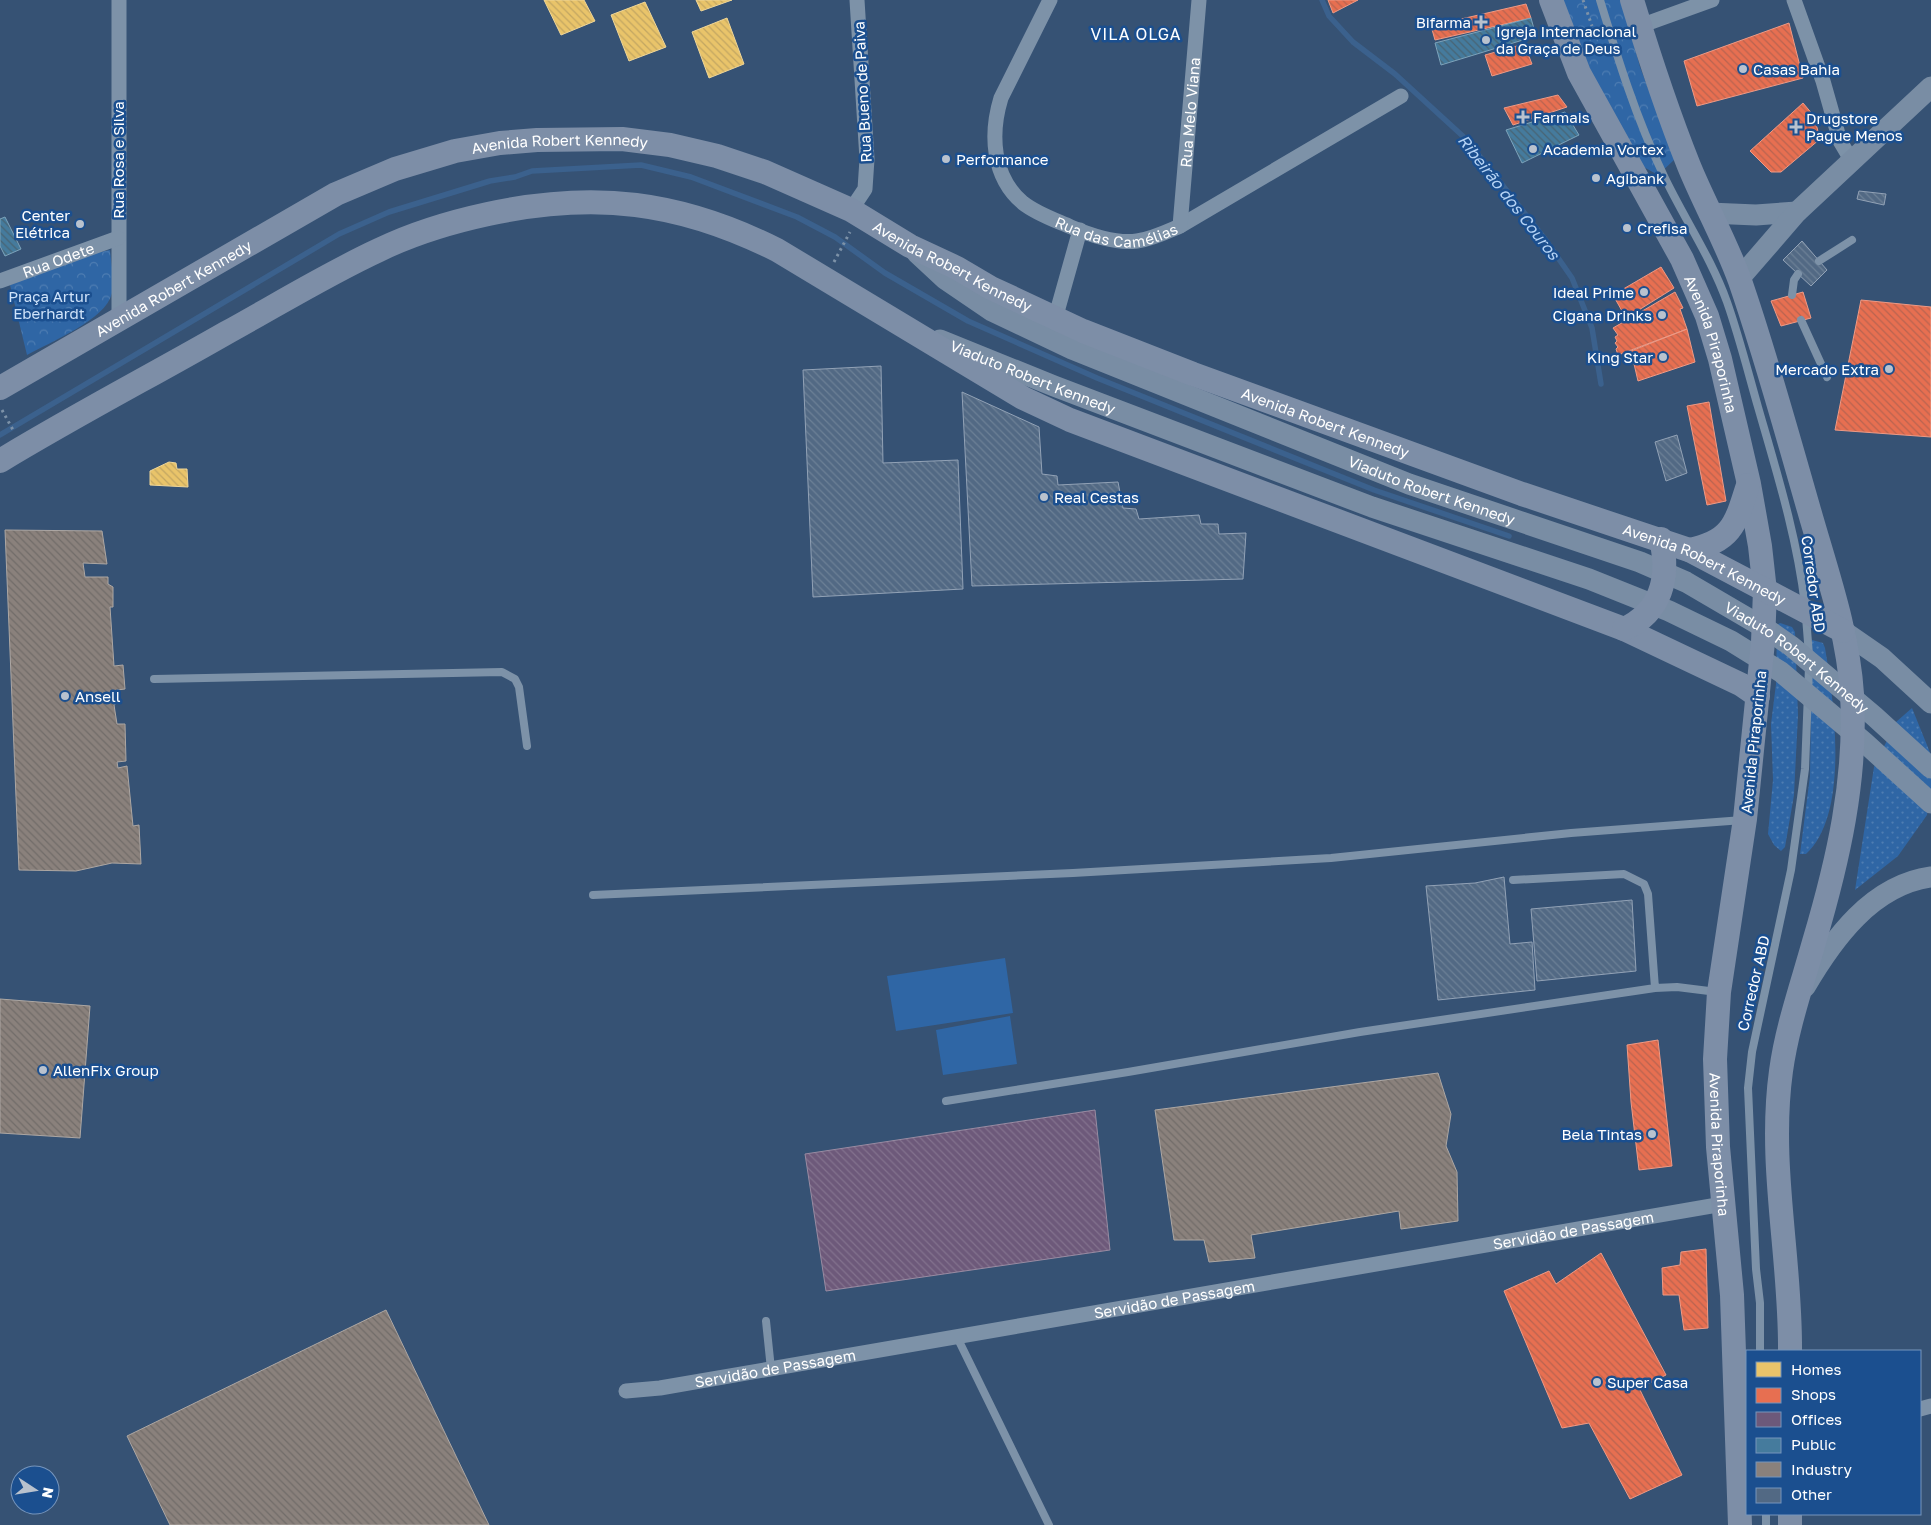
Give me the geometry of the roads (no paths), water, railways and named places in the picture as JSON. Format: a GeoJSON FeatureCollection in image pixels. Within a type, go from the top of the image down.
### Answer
{"type":"FeatureCollection","features":[{"type":"Feature","properties":{"kind":"main road","name":"Avenida Piraporinha"},"geometry":{"type":"LineString","coordinates":[[1551,0],[1579,73],[1682,259],[1707,316],[1720,359],[1749,484],[1765,591],[1764,642],[1745,820],[1719,992],[1715,1059],[1718,1147],[1732,1295],[1740,1525]]}},
{"type":"Feature","properties":{"kind":"main road"},"geometry":{"type":"LineString","coordinates":[[1632,0],[1662,94],[1709,214],[1739,279],[1772,382],[1843,631],[1852,692],[1851,768],[1846,807],[1832,875],[1781,1068],[1777,1112],[1782,1239],[1790,1317],[1790,1350]]}},
{"type":"Feature","properties":{"kind":"main road"},"geometry":{"type":"LineString","coordinates":[[1739,279],[1797,212],[1853,162],[1931,87]]}},
{"type":"Feature","properties":{"kind":"main road","name":"Avenida Robert Kennedy"},"geometry":{"type":"LineString","coordinates":[[1,399],[119,319],[336,194],[395,169],[455,151],[500,143],[595,138],[670,145],[717,156],[764,172],[851,210],[910,246],[1055,319],[1193,374],[1522,494],[1690,550],[1843,631],[1882,658],[1931,702]]}},
{"type":"Feature","properties":{"kind":"main road"},"geometry":{"type":"LineString","coordinates":[[0,461],[127,387],[380,249],[448,223],[533,205],[567,202],[613,202],[656,207],[706,220],[752,237],[907,326],[958,361],[1023,398],[1070,420],[1287,504],[1481,574],[1624,629],[1742,684],[1758,696]]}},
{"type":"Feature","properties":{"kind":"main road"},"geometry":{"type":"LineString","coordinates":[[1709,214],[1756,215],[1797,212]]}},
{"type":"Feature","properties":{"kind":"main road","name":"Viaduto Robert Kennedy"},"geometry":{"type":"LineString","coordinates":[[910,246],[946,279],[992,311],[1046,338],[1409,484],[1640,562],[1686,582],[1768,630],[1791,646],[1874,716],[1931,768]]}},
{"type":"Feature","properties":{"kind":"main road","name":"Viaduto Robert Kennedy"},"geometry":{"type":"LineString","coordinates":[[907,326],[1121,411],[1372,507],[1589,579],[1669,611],[1731,641],[1781,672],[1864,742],[1931,803]]}},
{"type":"Feature","properties":{"kind":"main road"},"geometry":{"type":"LineString","coordinates":[[1690,550],[1713,544],[1726,536],[1738,515],[1749,484]]}},
{"type":"Feature","properties":{"kind":"main road"},"geometry":{"type":"LineString","coordinates":[[1624,629],[1637,623],[1646,614],[1662,589],[1666,568],[1661,539]]}},
{"type":"Feature","properties":{"kind":"main road"},"geometry":{"type":"LineString","coordinates":[[1798,1000],[1832,945],[1859,914],[1889,890],[1907,881],[1931,863]]}},
{"type":"Feature","properties":{"kind":"main road"},"geometry":{"type":"LineString","coordinates":[[1907,881],[1931,877]]}},
{"type":"Feature","properties":{"kind":"street","name":"Rua Rosa e Silva"},"geometry":{"type":"LineString","coordinates":[[119,0],[119,319]]}},
{"type":"Feature","properties":{"kind":"street","name":"Rua Bueno de Paiva"},"geometry":{"type":"LineString","coordinates":[[851,210],[865,189],[867,159],[857,0]]}},
{"type":"Feature","properties":{"kind":"street","name":"Rua das Camélias"},"geometry":{"type":"LineString","coordinates":[[1050,0],[1001,98],[995,125],[995,149],[1000,170],[1009,187],[1023,203],[1034,210],[1080,230],[1117,241],[1135,241],[1151,238],[1180,226],[1401,96]]}},
{"type":"Feature","properties":{"kind":"street","name":"Rua Melo Viana"},"geometry":{"type":"LineString","coordinates":[[1180,226],[1199,0]]}},
{"type":"Feature","properties":{"kind":"street"},"geometry":{"type":"LineString","coordinates":[[1640,26],[1712,0]]}},
{"type":"Feature","properties":{"kind":"street"},"geometry":{"type":"LineString","coordinates":[[1794,0],[1823,81],[1840,141],[1853,162]]}},
{"type":"Feature","properties":{"kind":"street"},"geometry":{"type":"LineString","coordinates":[[1055,319],[1080,230]]}},
{"type":"Feature","properties":{"kind":"street","name":"Rua Odete"},"geometry":{"type":"LineString","coordinates":[[0,281],[118,238]]}},
{"type":"Feature","properties":{"kind":"street","name":"Servidão de Passagem"},"geometry":{"type":"LineString","coordinates":[[626,1391],[660,1388],[1723,1204]]}},
{"type":"Feature","properties":{"kind":"lane","name":"Corredor ABD"},"geometry":{"type":"LineString","coordinates":[[1600,0],[1628,90],[1646,137],[1664,176],[1704,248],[1727,302],[1794,537],[1806,612],[1809,656],[1805,769],[1787,898],[1752,1052],[1748,1088],[1756,1269],[1760,1303],[1760,1350]]}},
{"type":"Feature","properties":{"kind":"lane"},"geometry":{"type":"LineString","coordinates":[[1819,261],[1852,240]]}},
{"type":"Feature","properties":{"kind":"lane"},"geometry":{"type":"LineString","coordinates":[[1792,295],[1794,280],[1798,274]]}},
{"type":"Feature","properties":{"kind":"lane"},"geometry":{"type":"LineString","coordinates":[[1801,320],[1827,377]]}},
{"type":"Feature","properties":{"kind":"lane"},"geometry":{"type":"LineString","coordinates":[[154,679],[502,672],[515,680],[519,687],[527,746]]}},
{"type":"Feature","properties":{"kind":"lane"},"geometry":{"type":"LineString","coordinates":[[593,895],[1053,874],[1331,858],[1561,834],[1745,820]]}},
{"type":"Feature","properties":{"kind":"lane"},"geometry":{"type":"LineString","coordinates":[[1513,880],[1624,874],[1644,884],[1648,894],[1655,988]]}},
{"type":"Feature","properties":{"kind":"lane"},"geometry":{"type":"LineString","coordinates":[[946,1101],[1360,1032],[1655,988],[1677,987],[1719,992]]}},
{"type":"Feature","properties":{"kind":"lane"},"geometry":{"type":"LineString","coordinates":[[766,1321],[771,1369]]}},
{"type":"Feature","properties":{"kind":"lane"},"geometry":{"type":"LineString","coordinates":[[957,1337],[1049,1525]]}},
{"type":"Feature","properties":{"kind":"waterway","name":"Ribeirão dos Couros"},"geometry":{"type":"LineString","coordinates":[[1322,0],[1329,16],[1353,42],[1395,74],[1466,139],[1545,239],[1572,278],[1592,328],[1601,384]]}},
{"type":"Feature","properties":{"kind":"waterway"},"geometry":{"type":"LineString","coordinates":[[0,435],[339,234],[389,212],[490,181],[515,177],[532,171],[641,165],[691,177],[797,217],[835,237],[885,273],[968,321],[1097,378],[1374,490],[1509,536]]}},
{"type":"Feature","properties":{"kind":"place","name":"Bifarma"},"geometry":{"type":"Point","coordinates":[1481,22]}},
{"type":"Feature","properties":{"kind":"place","name":"Igreja Internacional da Graça de Deus"},"geometry":{"type":"Point","coordinates":[1486,40]}},
{"type":"Feature","properties":{"kind":"place","name":"Casas Bahia"},"geometry":{"type":"Point","coordinates":[1743,69]}},
{"type":"Feature","properties":{"kind":"place","name":"Farmais"},"geometry":{"type":"Point","coordinates":[1523,117]}},
{"type":"Feature","properties":{"kind":"place","name":"Drugstore Pague Menos"},"geometry":{"type":"Point","coordinates":[1796,127]}},
{"type":"Feature","properties":{"kind":"place","name":"Academia Vortex"},"geometry":{"type":"Point","coordinates":[1533,149]}},
{"type":"Feature","properties":{"kind":"place","name":"Performance"},"geometry":{"type":"Point","coordinates":[946,159]}},
{"type":"Feature","properties":{"kind":"place","name":"Agibank"},"geometry":{"type":"Point","coordinates":[1596,178]}},
{"type":"Feature","properties":{"kind":"place","name":"Center Elétrica"},"geometry":{"type":"Point","coordinates":[80,224]}},
{"type":"Feature","properties":{"kind":"place","name":"Crefisa"},"geometry":{"type":"Point","coordinates":[1627,228]}},
{"type":"Feature","properties":{"kind":"place","name":"Ideal Prime"},"geometry":{"type":"Point","coordinates":[1644,292]}},
{"type":"Feature","properties":{"kind":"place","name":"Cigana Drinks"},"geometry":{"type":"Point","coordinates":[1662,315]}},
{"type":"Feature","properties":{"kind":"place","name":"King Star"},"geometry":{"type":"Point","coordinates":[1663,357]}},
{"type":"Feature","properties":{"kind":"place","name":"Mercado Extra"},"geometry":{"type":"Point","coordinates":[1889,369]}},
{"type":"Feature","properties":{"kind":"place","name":"Real Cestas"},"geometry":{"type":"Point","coordinates":[1044,497]}},
{"type":"Feature","properties":{"kind":"place","name":"Ansell"},"geometry":{"type":"Point","coordinates":[65,696]}},
{"type":"Feature","properties":{"kind":"place","name":"AllenFix Group"},"geometry":{"type":"Point","coordinates":[43,1070]}},
{"type":"Feature","properties":{"kind":"place","name":"Bela Tintas"},"geometry":{"type":"Point","coordinates":[1652,1134]}},
{"type":"Feature","properties":{"kind":"place","name":"Super Casa"},"geometry":{"type":"Point","coordinates":[1597,1382]}},
{"type":"Feature","properties":{"kind":"district","name":"VILA OLGA"},"geometry":{"type":"Point","coordinates":[1136,34]}},
{"type":"Feature","properties":{"kind":"park label","name":"Praça Artur Eberhardt"},"geometry":{"type":"Point","coordinates":[49,304]}}]}
